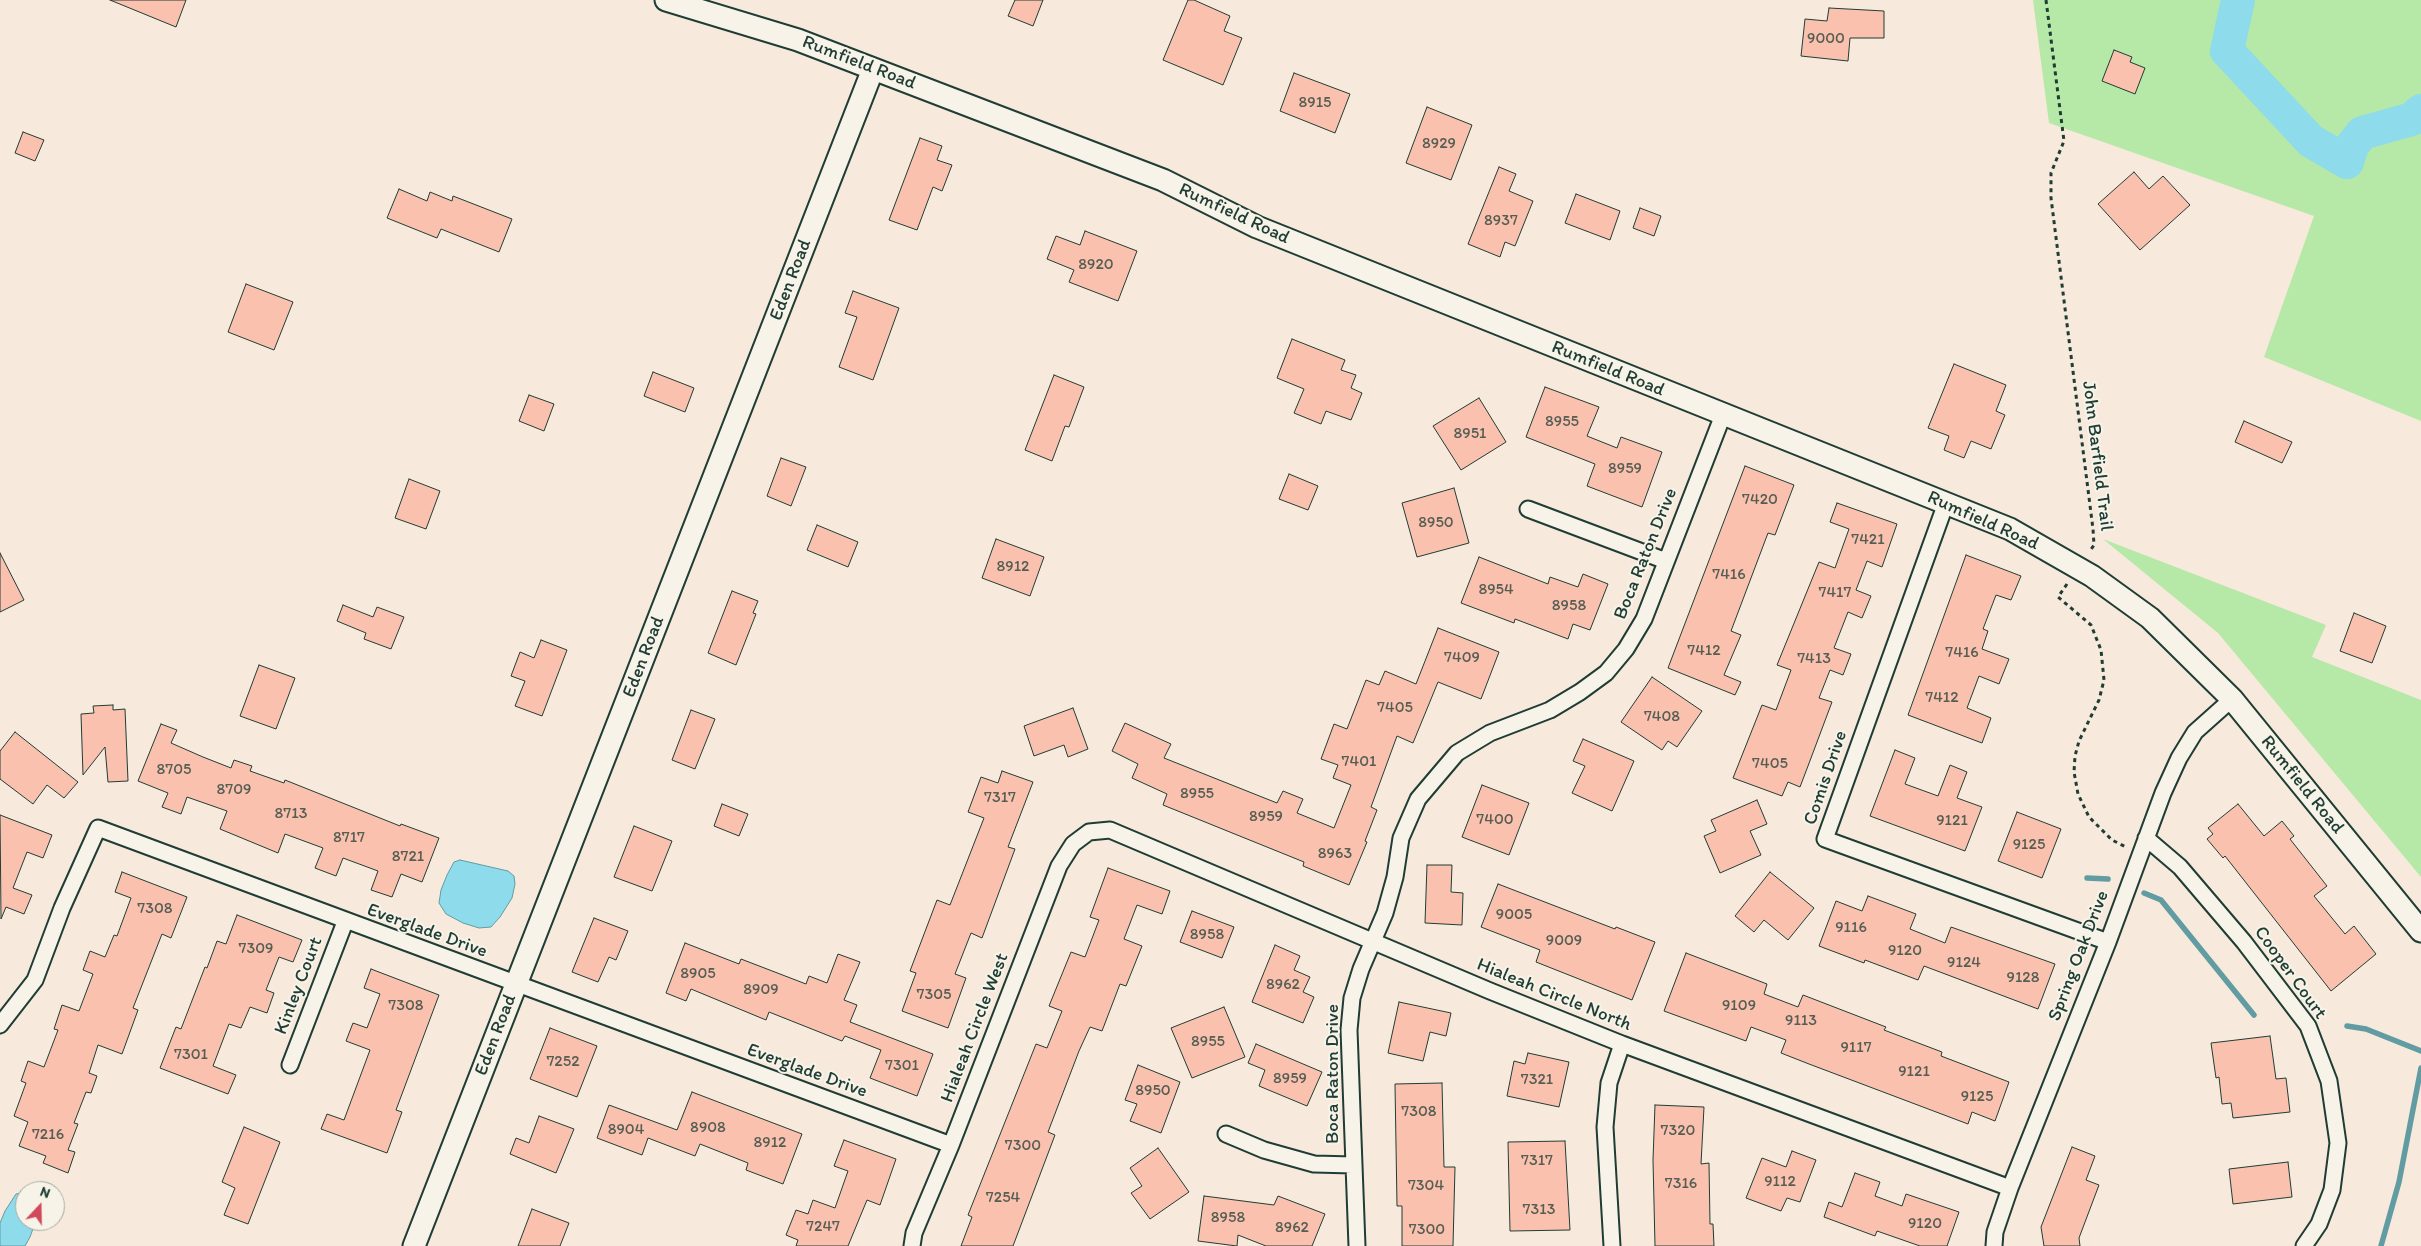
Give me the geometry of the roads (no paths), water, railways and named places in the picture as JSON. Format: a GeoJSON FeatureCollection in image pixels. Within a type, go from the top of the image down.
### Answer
{"type":"FeatureCollection","features":[{"type":"Feature","properties":{"kind":"main road","name":"Rumfield Road"},"geometry":{"type":"LineString","coordinates":[[666,0],[798,40],[1163,180],[1257,227],[2010,529],[2079,568],[2150,618],[2232,699],[2421,931]]}},
{"type":"Feature","properties":{"kind":"main road","name":"Eden Road"},"geometry":{"type":"LineString","coordinates":[[414,1246],[873,69]]}},
{"type":"Feature","properties":{"kind":"street","name":"Boca Raton Drive"},"geometry":{"type":"LineString","coordinates":[[1357,1246],[1349,1030],[1352,998],[1361,969],[1385,913],[1393,886],[1402,838],[1418,799],[1457,753],[1490,733],[1550,710],[1606,673],[1626,649],[1644,619],[1723,415]]}},
{"type":"Feature","properties":{"kind":"street","name":"Comis Drive"},"geometry":{"type":"LineString","coordinates":[[1946,503],[1825,839],[2108,942]]}},
{"type":"Feature","properties":{"kind":"street"},"geometry":{"type":"LineString","coordinates":[[1528,509],[1666,561]]}},
{"type":"Feature","properties":{"kind":"street","name":"Spring Oak Drive"},"geometry":{"type":"LineString","coordinates":[[1994,1246],[1995,1232],[2010,1188],[2179,758],[2195,732],[2232,699]]}},
{"type":"Feature","properties":{"kind":"street","name":"Everglade Drive"},"geometry":{"type":"LineString","coordinates":[[0,1025],[35,980],[62,908],[98,828],[345,922],[951,1145]]}},
{"type":"Feature","properties":{"kind":"street","name":"Hialeah Circle North"},"geometry":{"type":"LineString","coordinates":[[1089,832],[1110,830],[1372,944],[1622,1044],[2010,1188]]}},
{"type":"Feature","properties":{"kind":"street","name":"Hialeah Circle West"},"geometry":{"type":"LineString","coordinates":[[912,1246],[914,1233],[951,1145],[1059,866],[1073,844],[1089,832]]}},
{"type":"Feature","properties":{"kind":"street","name":"Cooper Court"},"geometry":{"type":"LineString","coordinates":[[2146,838],[2180,867],[2244,942],[2308,1026],[2329,1081],[2338,1143],[2332,1190],[2319,1224],[2304,1246]]}},
{"type":"Feature","properties":{"kind":"street","name":"Kinley Court"},"geometry":{"type":"LineString","coordinates":[[290,1065],[345,922]]}},
{"type":"Feature","properties":{"kind":"street"},"geometry":{"type":"LineString","coordinates":[[1612,1246],[1605,1127],[1609,1083],[1622,1044]]}},
{"type":"Feature","properties":{"kind":"street"},"geometry":{"type":"LineString","coordinates":[[1226,1134],[1264,1150],[1314,1164],[1354,1165]]}},
{"type":"Feature","properties":{"kind":"water"},"geometry":{"type":"Polygon","coordinates":[[[460,860],[508,871],[514,876],[515,884],[512,898],[491,927],[479,928],[463,923],[446,914],[439,903],[441,890],[447,875],[454,862],[460,860]]]}},
{"type":"Feature","properties":{"kind":"water"},"geometry":{"type":"Polygon","coordinates":[[[15,1196],[15,1231],[32,1231],[25,1246],[0,1246],[0,1223],[15,1196]]]}},
{"type":"Feature","properties":{"kind":"waterway"},"geometry":{"type":"LineString","coordinates":[[2238,0],[2227,51],[2311,141],[2347,162],[2352,146],[2362,133],[2412,119],[2421,111]]}},
{"type":"Feature","properties":{"kind":"waterway"},"geometry":{"type":"LineString","coordinates":[[2087,878],[2108,879]]}},
{"type":"Feature","properties":{"kind":"waterway"},"geometry":{"type":"LineString","coordinates":[[2144,893],[2161,900],[2254,1015]]}},
{"type":"Feature","properties":{"kind":"waterway"},"geometry":{"type":"LineString","coordinates":[[2347,1026],[2366,1029],[2421,1051]]}},
{"type":"Feature","properties":{"kind":"waterway"},"geometry":{"type":"LineString","coordinates":[[2381,1246],[2399,1182],[2421,1068]]}}]}
